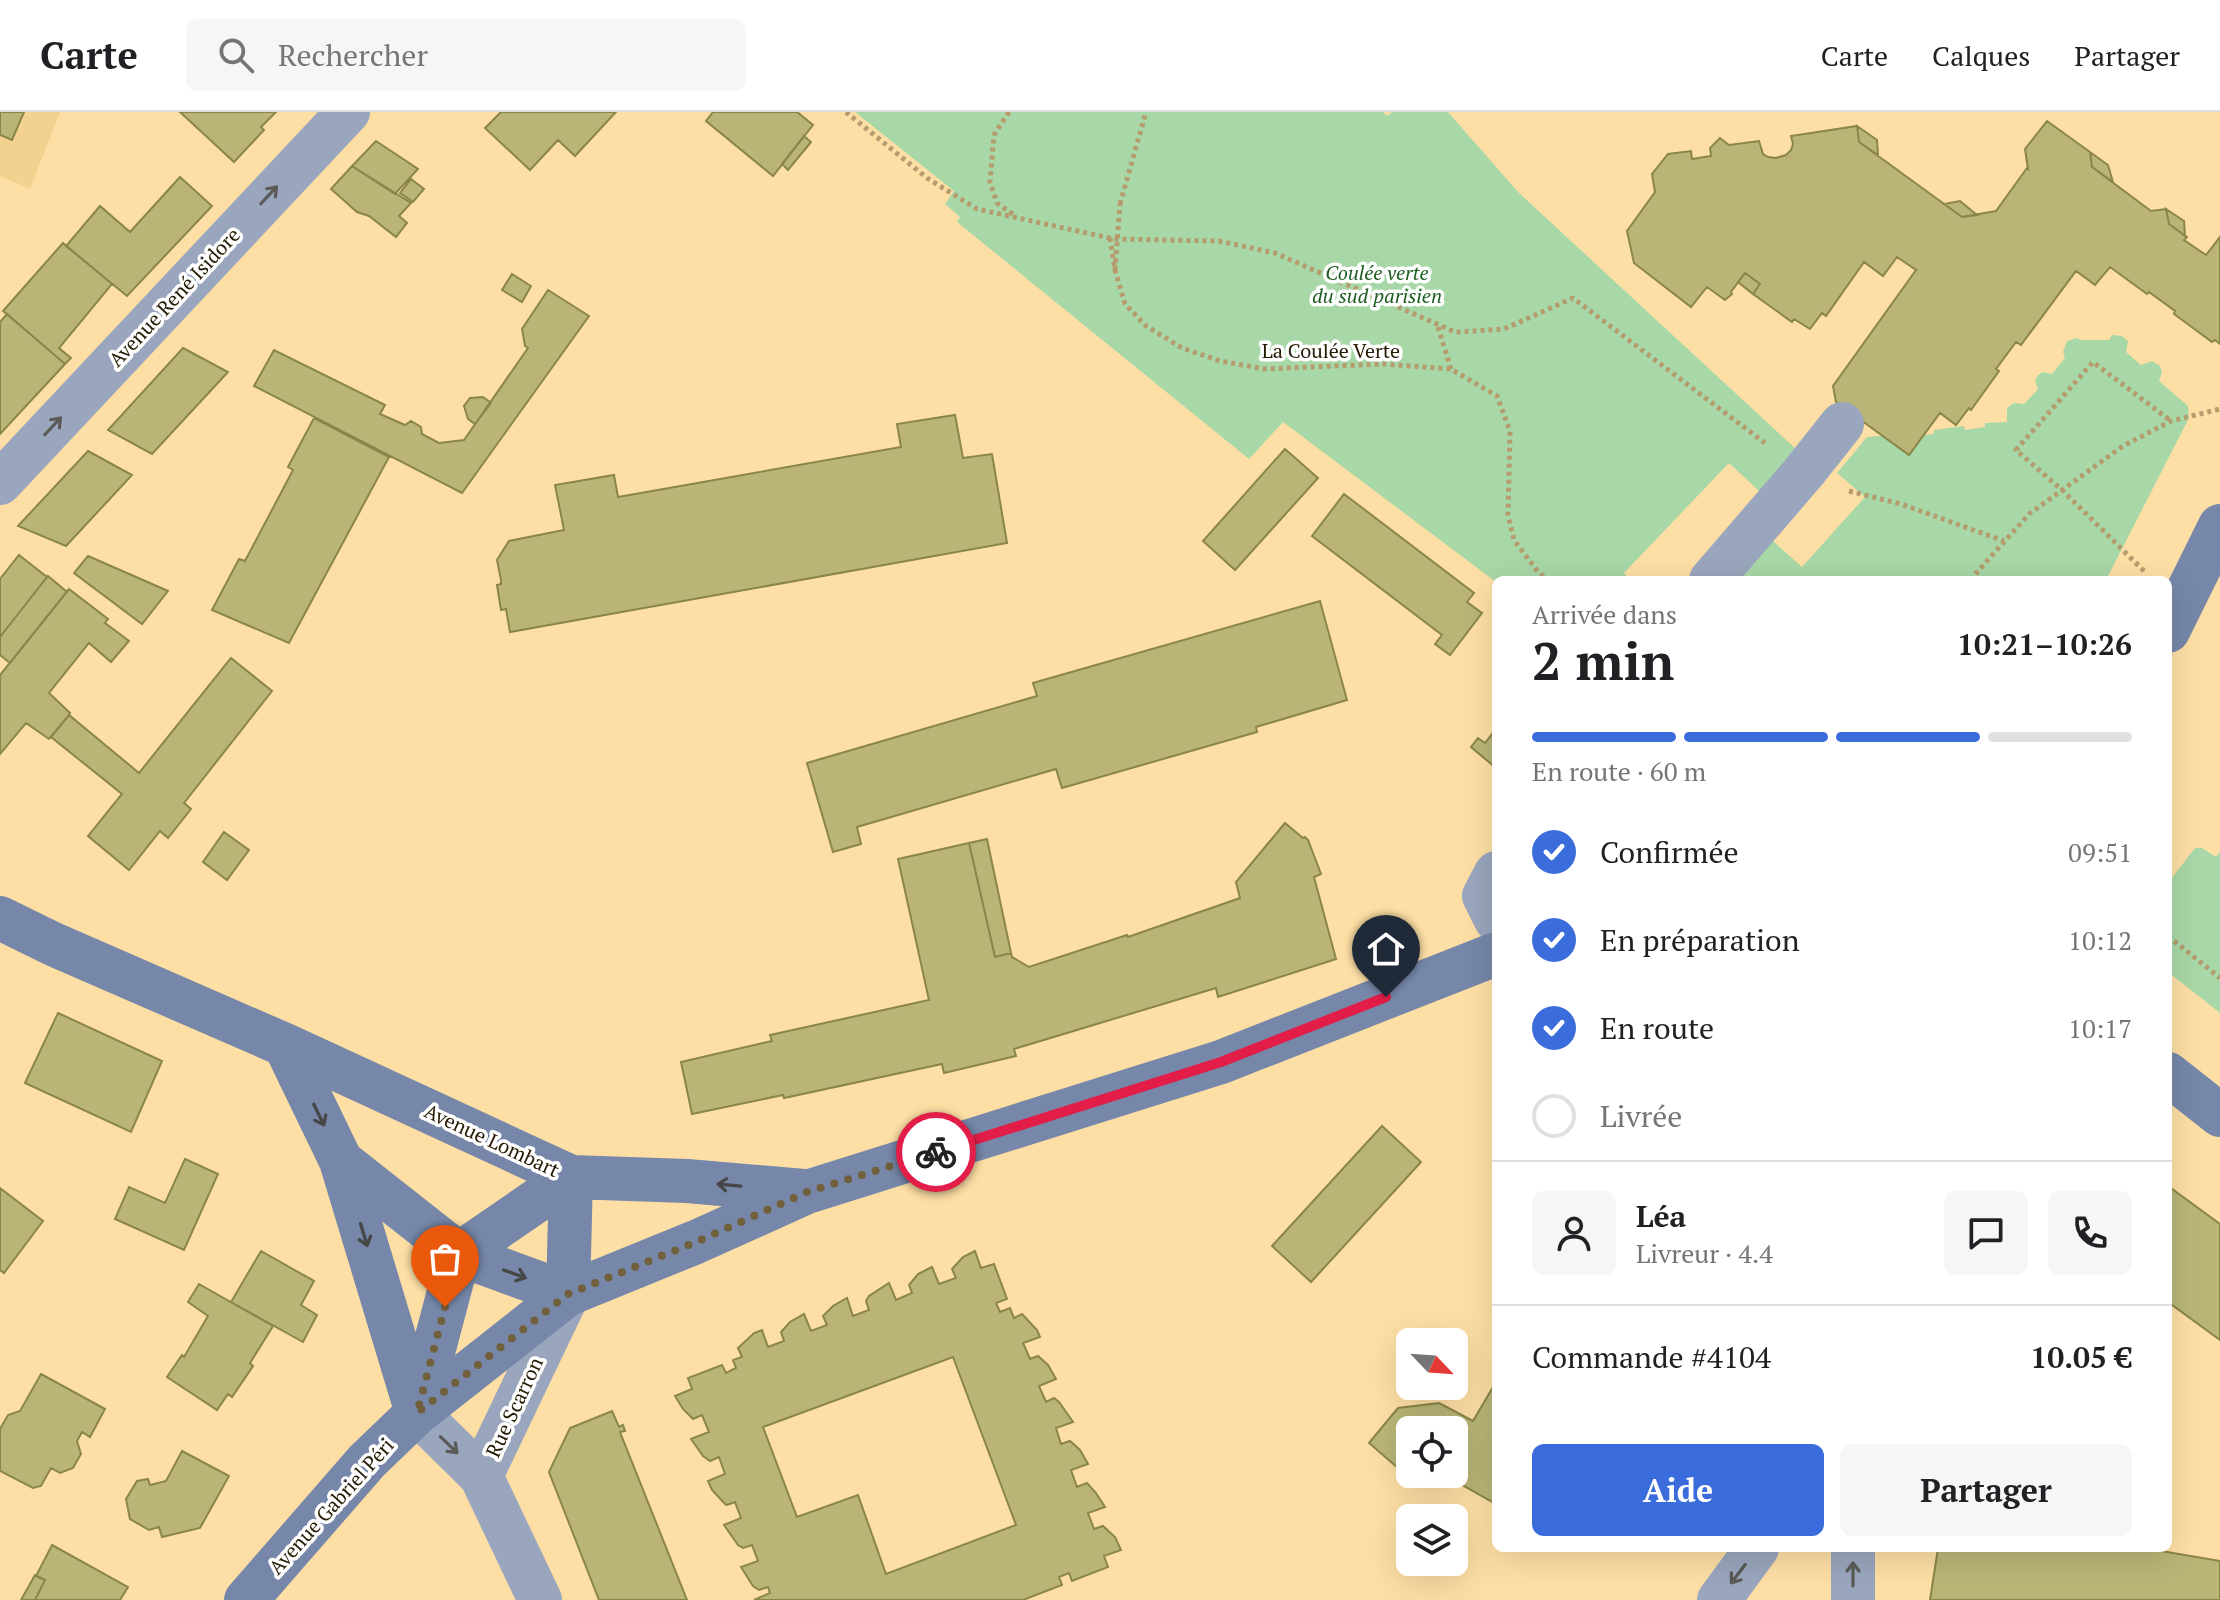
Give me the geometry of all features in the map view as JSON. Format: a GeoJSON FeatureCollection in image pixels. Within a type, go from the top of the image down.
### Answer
{"type":"FeatureCollection","features":[{"type":"Feature","properties":{"kind":"main road"},"geometry":{"type":"LineString","coordinates":[[2172,623],[2220,526]]}},
{"type":"Feature","properties":{"kind":"main road","name":"Avenue Lombart"},"geometry":{"type":"LineString","coordinates":[[0,918],[571,1177],[687,1181],[807,1192]]}},
{"type":"Feature","properties":{"kind":"main road","name":"Avenue Lombart"},"geometry":{"type":"LineString","coordinates":[[568,1294],[696,1242],[807,1192],[1221,1062],[1492,956]]}},
{"type":"Feature","properties":{"kind":"main road"},"geometry":{"type":"LineString","coordinates":[[285,1045],[341,1161],[417,1413]]}},
{"type":"Feature","properties":{"kind":"main road"},"geometry":{"type":"LineString","coordinates":[[2172,1077],[2220,1115]]}},
{"type":"Feature","properties":{"kind":"main road"},"geometry":{"type":"LineString","coordinates":[[341,1161],[459,1254],[568,1294],[571,1177]]}},
{"type":"Feature","properties":{"kind":"main road"},"geometry":{"type":"LineString","coordinates":[[417,1413],[459,1254],[571,1177]]}},
{"type":"Feature","properties":{"kind":"main road","name":"Avenue Gabriel Péri"},"geometry":{"type":"LineString","coordinates":[[246,1600],[367,1461],[417,1413],[568,1294]]}},
{"type":"Feature","properties":{"kind":"street","name":"Avenue René Isidore"},"geometry":{"type":"LineString","coordinates":[[0,483],[348,112]]}},
{"type":"Feature","properties":{"kind":"street"},"geometry":{"type":"LineString","coordinates":[[1714,576],[1842,424]]}},
{"type":"Feature","properties":{"kind":"street"},"geometry":{"type":"LineString","coordinates":[[1492,881],[1484,896],[1492,912]]}},
{"type":"Feature","properties":{"kind":"street","name":"Rue Scarron"},"geometry":{"type":"LineString","coordinates":[[481,1476],[568,1294]]}},
{"type":"Feature","properties":{"kind":"street","name":"Rue Scarron"},"geometry":{"type":"LineString","coordinates":[[417,1413],[481,1476],[540,1600]]}},
{"type":"Feature","properties":{"kind":"street"},"geometry":{"type":"LineString","coordinates":[[1719,1600],[1754,1552]]}},
{"type":"Feature","properties":{"kind":"street"},"geometry":{"type":"LineString","coordinates":[[1853,1552],[1853,1600]]}},
{"type":"Feature","properties":{"kind":"path"},"geometry":{"type":"LineString","coordinates":[[846,112],[927,178],[977,209],[1110,238],[1219,241],[1275,253],[1455,332],[1504,329],[1573,298],[1804,472],[1843,490],[1901,504],[2004,541]]}},
{"type":"Feature","properties":{"kind":"path"},"geometry":{"type":"LineString","coordinates":[[1009,112],[994,135],[990,182],[997,203],[1018,218]]}},
{"type":"Feature","properties":{"kind":"path","name":"La Coulée Verte"},"geometry":{"type":"LineString","coordinates":[[1146,112],[1120,204],[1115,270],[1125,304],[1146,326],[1182,348],[1220,361],[1264,369],[1382,364],[1451,369],[1497,396],[1510,431],[1508,515],[1514,540],[1544,576]]}},
{"type":"Feature","properties":{"kind":"path"},"geometry":{"type":"LineString","coordinates":[[1110,238],[1115,270]]}},
{"type":"Feature","properties":{"kind":"path"},"geometry":{"type":"LineString","coordinates":[[1438,326],[1451,369]]}},
{"type":"Feature","properties":{"kind":"path"},"geometry":{"type":"LineString","coordinates":[[2149,576],[2062,490],[2016,450],[2093,362],[2171,421]]}},
{"type":"Feature","properties":{"kind":"path"},"geometry":{"type":"LineString","coordinates":[[1973,576],[2029,514],[2123,446],[2171,421],[2220,409]]}},
{"type":"Feature","properties":{"kind":"path"},"geometry":{"type":"LineString","coordinates":[[2172,939],[2220,978]]}},
{"type":"Feature","properties":{"kind":"shaded area"},"geometry":{"type":"Polygon","coordinates":[[[0,112],[60,112],[30,189],[0,176],[0,112]]]}},
{"type":"Feature","properties":{"kind":"green space","name":"Coulée verte du sud parisien"},"geometry":{"type":"Polygon","coordinates":[[[855,112],[1383,112],[1387,116],[1392,112],[1448,112],[1519,193],[1797,450],[1759,491],[1729,463],[1624,573],[1627,576],[1492,576],[1492,579],[1283,422],[1249,459],[957,222],[960,217],[945,204],[954,191],[855,112]]]}},
{"type":"Feature","properties":{"kind":"green space"},"geometry":{"type":"Polygon","coordinates":[[[2112,335],[2122,336],[2128,341],[2126,352],[2141,365],[2152,361],[2160,366],[2162,373],[2159,381],[2188,406],[2189,418],[2108,576],[1739,576],[1773,541],[1802,567],[1865,497],[1837,473],[1867,437],[1934,434],[1934,430],[1964,426],[1965,430],[1985,427],[1985,423],[2007,422],[2007,408],[2014,403],[2024,404],[2038,389],[2035,381],[2038,375],[2043,372],[2052,374],[2065,358],[2063,352],[2067,341],[2077,338],[2109,340],[2112,335]]]}},
{"type":"Feature","properties":{"kind":"green space"},"geometry":{"type":"Polygon","coordinates":[[[2195,848],[2202,848],[2216,857],[2220,852],[2220,1013],[2172,975],[2172,878],[2195,848]]]}},
{"type":"Feature","properties":{"kind":"building"},"geometry":{"type":"Polygon","coordinates":[[[0,112],[24,112],[12,140],[0,135],[0,112]]]}},
{"type":"Feature","properties":{"kind":"building"},"geometry":{"type":"Polygon","coordinates":[[[180,112],[276,112],[234,162],[180,112]]]}},
{"type":"Feature","properties":{"kind":"building"},"geometry":{"type":"Polygon","coordinates":[[[501,112],[616,112],[575,156],[558,140],[530,170],[485,128],[501,112]]]}},
{"type":"Feature","properties":{"kind":"building"},"geometry":{"type":"Polygon","coordinates":[[[713,112],[797,112],[813,125],[773,176],[706,121],[713,112]]]}},
{"type":"Feature","properties":{"kind":"building"},"geometry":{"type":"Polygon","coordinates":[[[2047,121],[2090,152],[2092,167],[2151,211],[2166,209],[2169,224],[2187,237],[2184,240],[2206,255],[2220,237],[2220,344],[2215,340],[2212,342],[2174,314],[2175,311],[2110,267],[2095,285],[2076,271],[2021,345],[2016,342],[1971,410],[1969,408],[1956,425],[1940,413],[1909,455],[1836,402],[1833,386],[1916,270],[1897,257],[1883,276],[1864,262],[1826,316],[1822,313],[1810,329],[1794,319],[1792,322],[1753,294],[1760,284],[1745,273],[1725,300],[1707,287],[1691,307],[1634,263],[1627,231],[1655,192],[1652,174],[1668,154],[1691,151],[1692,159],[1711,156],[1710,148],[1720,138],[1729,145],[1759,141],[1763,154],[1776,158],[1791,150],[1791,136],[1857,126],[1859,142],[1962,217],[1996,211],[2028,169],[2025,149],[2047,121]]]}},
{"type":"Feature","properties":{"kind":"building"},"geometry":{"type":"Polygon","coordinates":[[[1857,126],[1877,140],[1878,155],[1859,142],[1857,126]]]}},
{"type":"Feature","properties":{"kind":"building"},"geometry":{"type":"Polygon","coordinates":[[[804,136],[811,142],[788,170],[782,164],[804,136]]]}},
{"type":"Feature","properties":{"kind":"building"},"geometry":{"type":"Polygon","coordinates":[[[376,141],[418,169],[395,194],[352,166],[376,141]]]}},
{"type":"Feature","properties":{"kind":"building"},"geometry":{"type":"Polygon","coordinates":[[[2090,152],[2108,165],[2113,182],[2092,167],[2090,152]]]}},
{"type":"Feature","properties":{"kind":"building"},"geometry":{"type":"Polygon","coordinates":[[[352,166],[411,203],[399,216],[407,223],[396,237],[369,216],[357,212],[331,189],[352,166]]]}},
{"type":"Feature","properties":{"kind":"building"},"geometry":{"type":"Polygon","coordinates":[[[180,177],[212,206],[127,296],[66,246],[100,206],[130,232],[180,177]]]}},
{"type":"Feature","properties":{"kind":"building"},"geometry":{"type":"Polygon","coordinates":[[[411,179],[424,189],[413,202],[400,193],[411,179]]]}},
{"type":"Feature","properties":{"kind":"building"},"geometry":{"type":"Polygon","coordinates":[[[1960,201],[1977,215],[1962,217],[1944,204],[1960,201]]]}},
{"type":"Feature","properties":{"kind":"building"},"geometry":{"type":"Polygon","coordinates":[[[2166,209],[2184,221],[2185,236],[2169,224],[2166,209]]]}},
{"type":"Feature","properties":{"kind":"building"},"geometry":{"type":"Polygon","coordinates":[[[63,243],[112,284],[59,348],[71,358],[65,364],[3,311],[63,243]]]}},
{"type":"Feature","properties":{"kind":"building"},"geometry":{"type":"Polygon","coordinates":[[[1745,273],[1760,284],[1753,294],[1738,282],[1745,273]]]}},
{"type":"Feature","properties":{"kind":"building"},"geometry":{"type":"Polygon","coordinates":[[[512,274],[531,286],[522,302],[502,290],[512,274]]]}},
{"type":"Feature","properties":{"kind":"building"},"geometry":{"type":"Polygon","coordinates":[[[548,290],[589,316],[462,493],[254,386],[274,350],[385,405],[380,414],[405,425],[411,421],[421,427],[422,434],[439,443],[464,440],[528,348],[522,329],[548,290]]]}},
{"type":"Feature","properties":{"kind":"building"},"geometry":{"type":"Polygon","coordinates":[[[7,314],[65,364],[0,434],[0,322],[7,314]]]}},
{"type":"Feature","properties":{"kind":"building"},"geometry":{"type":"Polygon","coordinates":[[[183,348],[228,372],[152,454],[108,430],[183,348]]]}},
{"type":"Feature","properties":{"kind":"building"},"geometry":{"type":"Polygon","coordinates":[[[483,397],[491,403],[475,424],[468,419],[464,406],[470,398],[483,397]]]}},
{"type":"Feature","properties":{"kind":"building"},"geometry":{"type":"Polygon","coordinates":[[[955,415],[963,458],[992,454],[1007,543],[510,632],[506,609],[501,610],[497,560],[509,541],[564,530],[555,485],[614,475],[618,497],[901,447],[897,424],[955,415]]]}},
{"type":"Feature","properties":{"kind":"building"},"geometry":{"type":"Polygon","coordinates":[[[314,418],[389,457],[289,643],[212,610],[239,559],[245,561],[293,470],[288,467],[314,418]]]}},
{"type":"Feature","properties":{"kind":"building"},"geometry":{"type":"Polygon","coordinates":[[[1285,449],[1318,478],[1235,570],[1203,541],[1285,449]]]}},
{"type":"Feature","properties":{"kind":"building"},"geometry":{"type":"Polygon","coordinates":[[[88,451],[132,475],[66,546],[18,526],[88,451]]]}},
{"type":"Feature","properties":{"kind":"building"},"geometry":{"type":"Polygon","coordinates":[[[1344,494],[1474,593],[1467,602],[1482,613],[1450,655],[1435,644],[1442,635],[1312,536],[1344,494]]]}},
{"type":"Feature","properties":{"kind":"building"},"geometry":{"type":"Polygon","coordinates":[[[19,555],[47,577],[0,637],[0,579],[19,555]]]}},
{"type":"Feature","properties":{"kind":"building"},"geometry":{"type":"Polygon","coordinates":[[[88,556],[168,591],[142,624],[74,573],[88,556]]]}},
{"type":"Feature","properties":{"kind":"building"},"geometry":{"type":"Polygon","coordinates":[[[48,576],[67,592],[10,663],[0,655],[0,637],[48,576]]]}},
{"type":"Feature","properties":{"kind":"building"},"geometry":{"type":"Polygon","coordinates":[[[69,589],[108,619],[105,623],[129,641],[111,662],[89,643],[49,693],[69,715],[49,739],[26,723],[0,754],[0,675],[69,589]]]}},
{"type":"Feature","properties":{"kind":"building"},"geometry":{"type":"Polygon","coordinates":[[[1320,601],[1347,700],[1256,727],[1257,732],[1062,788],[1056,769],[857,827],[861,844],[833,852],[807,763],[1037,696],[1033,683],[1320,601]]]}},
{"type":"Feature","properties":{"kind":"building"},"geometry":{"type":"Polygon","coordinates":[[[231,658],[272,691],[184,803],[191,809],[168,838],[160,831],[129,870],[88,836],[122,794],[51,737],[69,715],[139,773],[231,658]]]}},
{"type":"Feature","properties":{"kind":"building"},"geometry":{"type":"Polygon","coordinates":[[[1492,734],[1492,765],[1471,747],[1478,738],[1485,743],[1492,734]]]}},
{"type":"Feature","properties":{"kind":"building"},"geometry":{"type":"Polygon","coordinates":[[[1285,823],[1308,840],[1321,874],[1314,877],[1336,959],[1218,997],[1216,988],[1014,1049],[1016,1056],[944,1073],[942,1064],[692,1114],[681,1062],[772,1041],[770,1035],[929,1000],[898,859],[969,843],[995,957],[1011,953],[1012,957],[1029,967],[1240,898],[1236,882],[1285,823]]]}},
{"type":"Feature","properties":{"kind":"building"},"geometry":{"type":"Polygon","coordinates":[[[224,832],[249,850],[227,880],[203,862],[224,832]]]}},
{"type":"Feature","properties":{"kind":"building"},"geometry":{"type":"Polygon","coordinates":[[[987,839],[1011,953],[995,957],[969,843],[987,839]]]}},
{"type":"Feature","properties":{"kind":"building"},"geometry":{"type":"Polygon","coordinates":[[[58,1013],[162,1061],[131,1132],[25,1083],[58,1013]]]}},
{"type":"Feature","properties":{"kind":"building"},"geometry":{"type":"Polygon","coordinates":[[[1382,1126],[1421,1162],[1311,1282],[1272,1246],[1382,1126]]]}},
{"type":"Feature","properties":{"kind":"building"},"geometry":{"type":"Polygon","coordinates":[[[185,1159],[218,1174],[184,1250],[115,1219],[129,1187],[165,1203],[185,1159]]]}},
{"type":"Feature","properties":{"kind":"building"},"geometry":{"type":"Polygon","coordinates":[[[0,1188],[43,1221],[4,1273],[0,1270],[0,1188]]]}},
{"type":"Feature","properties":{"kind":"building"},"geometry":{"type":"Polygon","coordinates":[[[2172,1189],[2220,1224],[2220,1340],[2172,1305],[2172,1189]]]}},
{"type":"Feature","properties":{"kind":"building"},"geometry":{"type":"Polygon","coordinates":[[[261,1251],[314,1281],[301,1305],[317,1315],[303,1342],[231,1302],[261,1251]]]}},
{"type":"Feature","properties":{"kind":"building"},"geometry":{"type":"Polygon","coordinates":[[[975,1251],[981,1268],[994,1264],[1007,1299],[996,1303],[1000,1312],[1010,1308],[1014,1318],[1022,1314],[1037,1330],[1040,1337],[1023,1343],[1030,1359],[1038,1356],[1056,1379],[1039,1386],[1046,1402],[1054,1398],[1073,1422],[1056,1428],[1061,1444],[1070,1441],[1088,1464],[1071,1470],[1077,1487],[1087,1483],[1096,1493],[1105,1507],[1088,1513],[1094,1529],[1103,1526],[1115,1537],[1121,1550],[1104,1556],[1108,1567],[1072,1581],[1069,1573],[1059,1577],[1062,1585],[1023,1600],[754,1600],[770,1593],[768,1587],[759,1590],[753,1586],[741,1567],[758,1561],[752,1545],[743,1548],[738,1545],[724,1525],[741,1518],[735,1502],[725,1504],[708,1481],[725,1474],[719,1457],[710,1461],[703,1456],[691,1439],[709,1432],[702,1415],[693,1419],[675,1396],[692,1389],[688,1378],[722,1365],[726,1373],[736,1368],[733,1360],[742,1357],[738,1348],[754,1333],[762,1330],[768,1347],[784,1341],[781,1332],[804,1314],[811,1331],[827,1325],[823,1316],[847,1298],[853,1316],[869,1310],[866,1301],[869,1296],[889,1283],[896,1300],[912,1293],[909,1285],[918,1274],[932,1267],[939,1284],[956,1278],[952,1269],[963,1257],[975,1251]],[[953,1357],[763,1427],[797,1517],[858,1495],[886,1574],[1016,1525],[953,1357]]]}},
{"type":"Feature","properties":{"kind":"building"},"geometry":{"type":"Polygon","coordinates":[[[199,1284],[273,1326],[250,1363],[253,1366],[232,1397],[228,1394],[217,1410],[167,1377],[182,1355],[184,1357],[208,1316],[188,1302],[199,1284]]]}},
{"type":"Feature","properties":{"kind":"building"},"geometry":{"type":"Polygon","coordinates":[[[41,1374],[105,1409],[90,1437],[82,1432],[77,1441],[81,1454],[73,1468],[60,1473],[51,1468],[41,1486],[33,1488],[0,1471],[0,1429],[8,1415],[20,1411],[41,1374]]]}},
{"type":"Feature","properties":{"kind":"building"},"geometry":{"type":"Polygon","coordinates":[[[1492,1389],[1492,1502],[1468,1488],[1468,1418],[1473,1421],[1492,1389]]]}},
{"type":"Feature","properties":{"kind":"building"},"geometry":{"type":"Polygon","coordinates":[[[1439,1403],[1464,1416],[1396,1416],[1396,1466],[1369,1443],[1398,1408],[1439,1403]]]}},
{"type":"Feature","properties":{"kind":"building"},"geometry":{"type":"Polygon","coordinates":[[[612,1411],[619,1427],[623,1425],[625,1431],[620,1432],[687,1600],[599,1600],[549,1472],[570,1428],[612,1411]]]}},
{"type":"Feature","properties":{"kind":"building"},"geometry":{"type":"Polygon","coordinates":[[[182,1451],[229,1476],[200,1528],[162,1537],[159,1527],[149,1530],[130,1519],[126,1499],[137,1481],[148,1479],[150,1485],[166,1481],[182,1451]]]}},
{"type":"Feature","properties":{"kind":"building"},"geometry":{"type":"Polygon","coordinates":[[[52,1545],[128,1587],[120,1600],[35,1600],[45,1580],[36,1576],[52,1545]]]}},
{"type":"Feature","properties":{"kind":"building"},"geometry":{"type":"Polygon","coordinates":[[[1937,1552],[2167,1552],[2220,1561],[2220,1600],[1930,1600],[1937,1552]]]}},
{"type":"Feature","properties":{"kind":"building"},"geometry":{"type":"Polygon","coordinates":[[[35,1575],[45,1580],[35,1600],[21,1600],[35,1575]]]}},
{"type":"Feature","properties":{"kind":"way so far"},"geometry":{"type":"LineString","coordinates":[[445,1307],[417,1413],[568,1294],[696,1242],[807,1192],[936,1152]]}},
{"type":"Feature","properties":{"kind":"route"},"geometry":{"type":"LineString","coordinates":[[936,1152],[1221,1062],[1386,997]]}}]}
